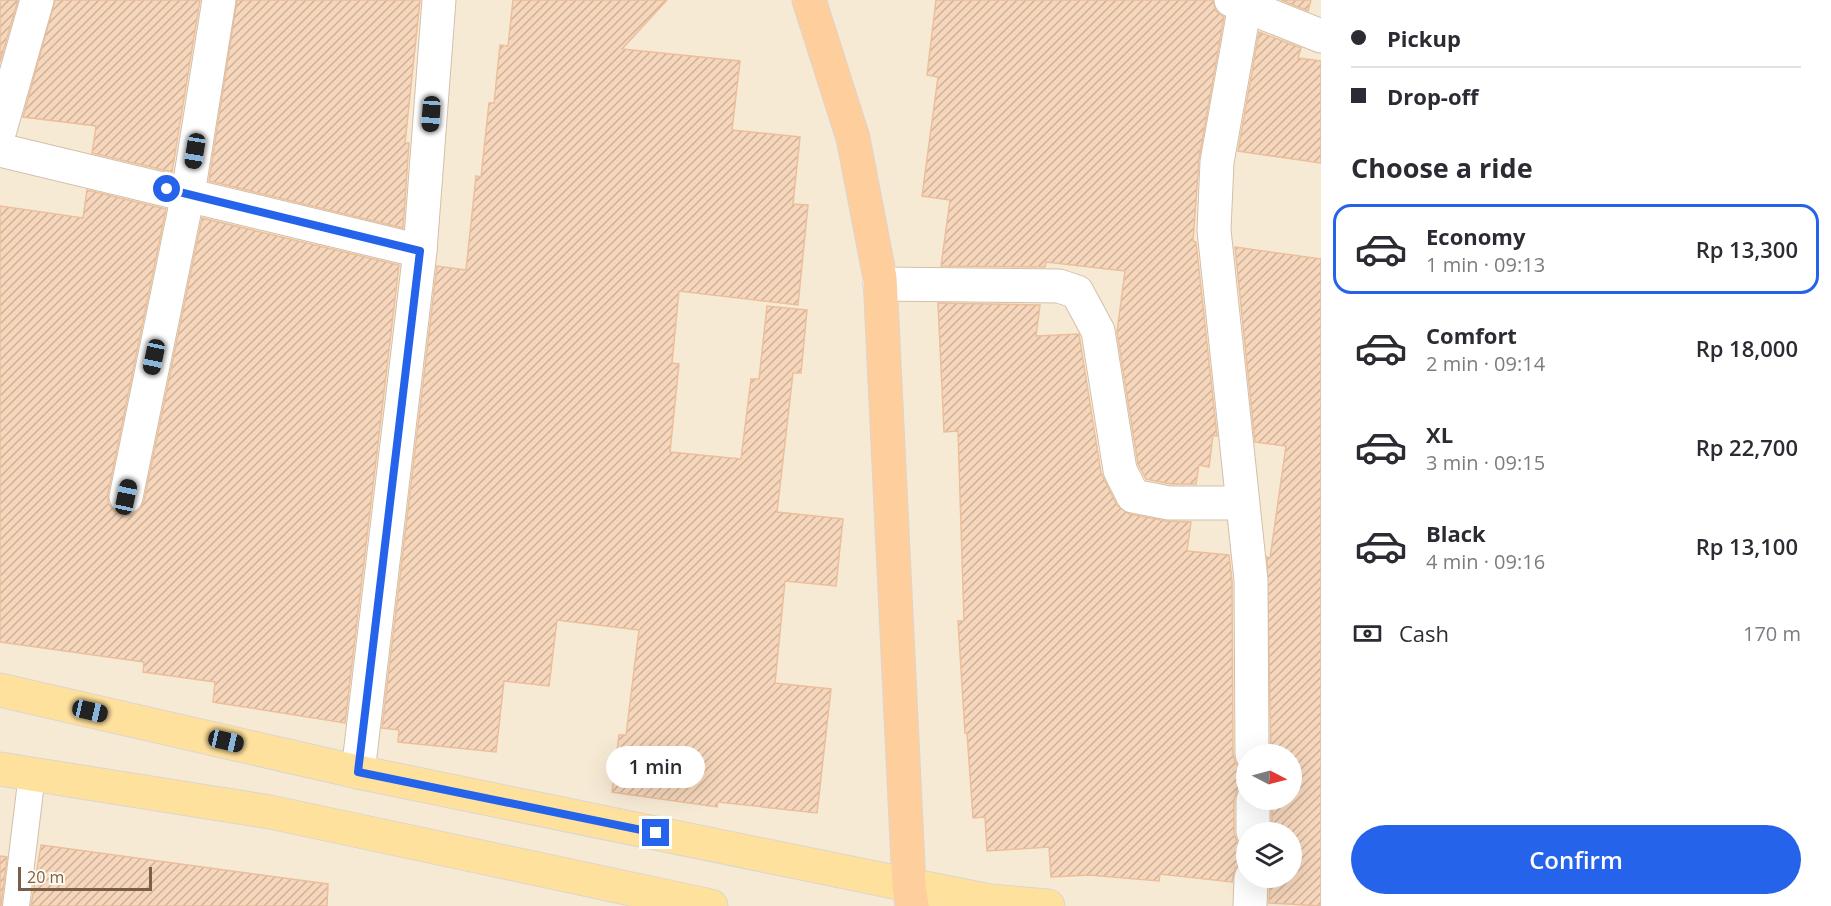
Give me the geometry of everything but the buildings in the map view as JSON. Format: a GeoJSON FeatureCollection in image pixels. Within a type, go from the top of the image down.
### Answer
{"type":"FeatureCollection","features":[{"type":"Feature","properties":{"kind":"highway"},"geometry":{"type":"LineString","coordinates":[[810,0],[853,138],[880,284],[910,896]]}},
{"type":"Feature","properties":{"kind":"main road"},"geometry":{"type":"LineString","coordinates":[[0,690],[910,896],[1048,906]]}},
{"type":"Feature","properties":{"kind":"main road"},"geometry":{"type":"LineString","coordinates":[[0,769],[270,812],[646,899],[711,906]]}},
{"type":"Feature","properties":{"kind":"street"},"geometry":{"type":"LineString","coordinates":[[0,130],[38,0]]}},
{"type":"Feature","properties":{"kind":"street"},"geometry":{"type":"LineString","coordinates":[[126,497],[188,194],[219,0]]}},
{"type":"Feature","properties":{"kind":"street"},"geometry":{"type":"LineString","coordinates":[[358,772],[420,251],[440,0]]}},
{"type":"Feature","properties":{"kind":"street"},"geometry":{"type":"LineString","coordinates":[[1252,744],[1251,580],[1214,230],[1217,162],[1238,3],[1321,36]]}},
{"type":"Feature","properties":{"kind":"street"},"geometry":{"type":"LineString","coordinates":[[0,150],[420,251]]}},
{"type":"Feature","properties":{"kind":"street"},"geometry":{"type":"LineString","coordinates":[[880,284],[1059,286],[1077,292],[1098,331],[1120,470],[1134,496],[1169,503],[1242,502]]}},
{"type":"Feature","properties":{"kind":"street"},"geometry":{"type":"LineString","coordinates":[[1250,906],[1251,888]]}},
{"type":"Feature","properties":{"kind":"lane"},"geometry":{"type":"LineString","coordinates":[[16,906],[32,774]]}},
{"type":"Feature","properties":{"kind":"shaded area"},"geometry":{"type":"Polygon","coordinates":[[[0,0],[1321,0],[1321,906],[0,906],[0,0]]]}},
{"type":"Feature","properties":{"kind":"route"},"geometry":{"type":"LineString","coordinates":[[167,189],[420,251],[358,772],[656,833]]}}]}
